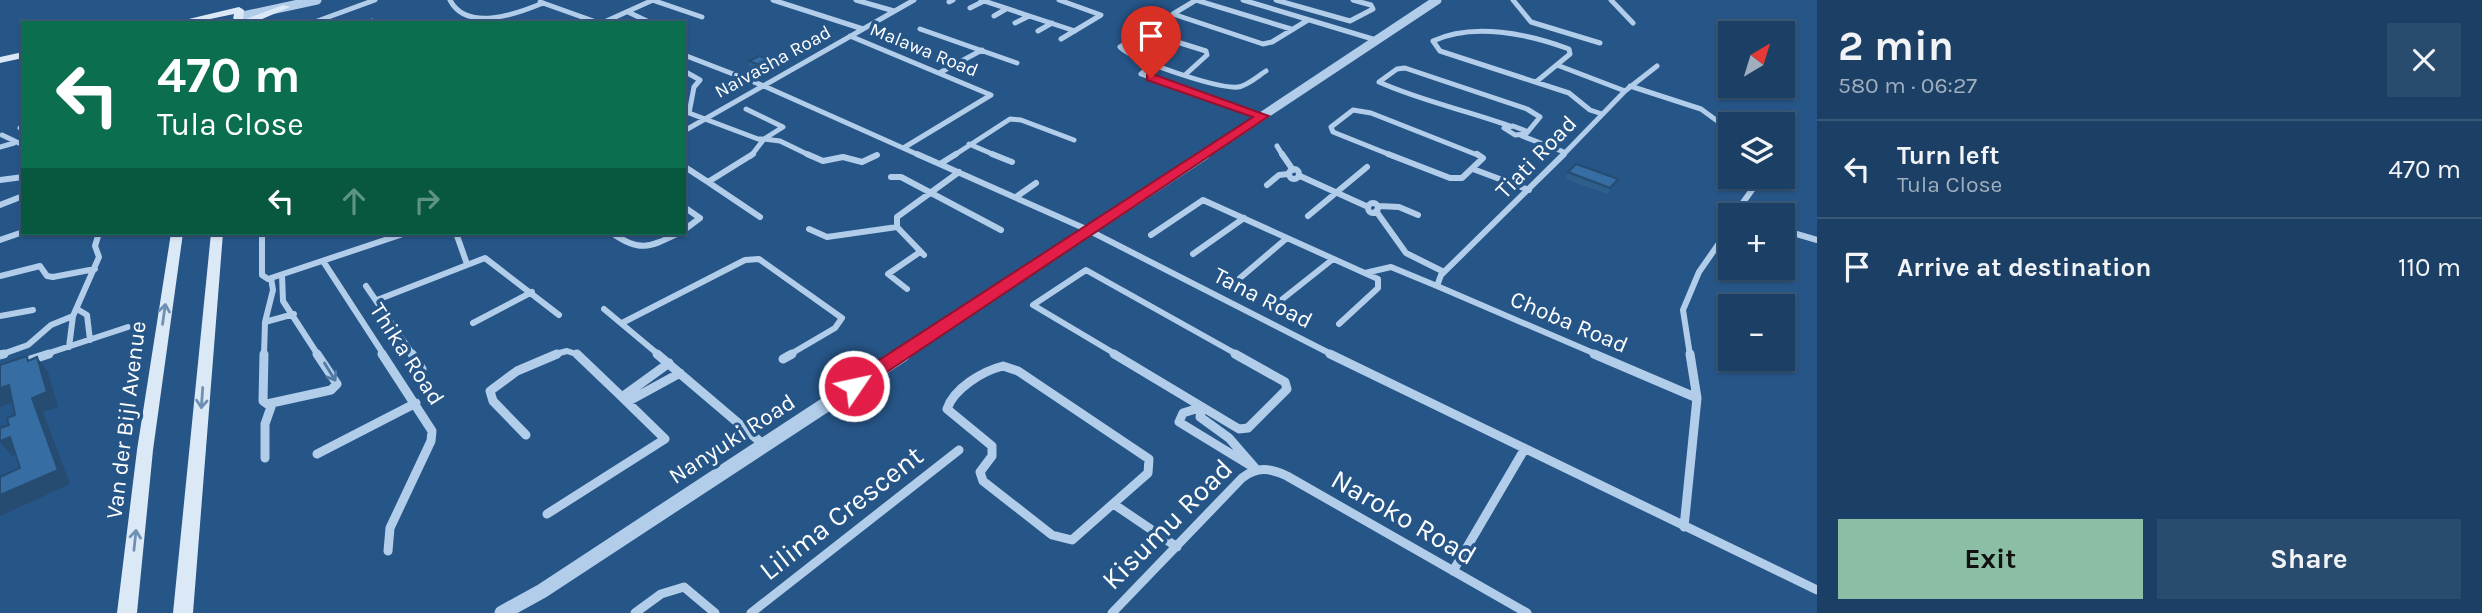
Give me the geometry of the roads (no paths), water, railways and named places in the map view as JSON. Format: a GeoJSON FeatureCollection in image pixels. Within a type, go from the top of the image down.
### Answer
{"type":"FeatureCollection","features":[{"type":"Feature","properties":{"kind":"main road"},"geometry":{"type":"LineString","coordinates":[[208,21],[240,18],[287,3]]}},
{"type":"Feature","properties":{"kind":"main road"},"geometry":{"type":"LineString","coordinates":[[0,60],[21,55]]}},
{"type":"Feature","properties":{"kind":"main road"},"geometry":{"type":"LineString","coordinates":[[0,66],[18,62]]}},
{"type":"Feature","properties":{"kind":"main road","name":"Van der Bijl Avenue"},"geometry":{"type":"LineString","coordinates":[[127,613],[145,450],[177,235]]}},
{"type":"Feature","properties":{"kind":"main road"},"geometry":{"type":"LineString","coordinates":[[186,613],[217,235]]}},
{"type":"Feature","properties":{"kind":"street"},"geometry":{"type":"LineString","coordinates":[[287,3],[317,0]]}},
{"type":"Feature","properties":{"kind":"street"},"geometry":{"type":"LineString","coordinates":[[317,21],[375,0]]}},
{"type":"Feature","properties":{"kind":"street"},"geometry":{"type":"LineString","coordinates":[[450,0],[452,7],[482,19],[505,18],[542,3]]}},
{"type":"Feature","properties":{"kind":"street"},"geometry":{"type":"LineString","coordinates":[[536,0],[594,21]]}},
{"type":"Feature","properties":{"kind":"street"},"geometry":{"type":"LineString","coordinates":[[604,21],[652,0],[702,17]]}},
{"type":"Feature","properties":{"kind":"street"},"geometry":{"type":"LineString","coordinates":[[774,0],[863,29]]}},
{"type":"Feature","properties":{"kind":"street"},"geometry":{"type":"LineString","coordinates":[[856,0],[894,11]]}},
{"type":"Feature","properties":{"kind":"street","name":"Naivasha Road"},"geometry":{"type":"LineString","coordinates":[[686,130],[914,0]]}},
{"type":"Feature","properties":{"kind":"street"},"geometry":{"type":"LineString","coordinates":[[1059,0],[1101,15],[1061,39]]}},
{"type":"Feature","properties":{"kind":"street"},"geometry":{"type":"LineString","coordinates":[[1291,29],[1196,0],[1173,14],[1263,44],[1272,42],[1308,20]]}},
{"type":"Feature","properties":{"kind":"street"},"geometry":{"type":"LineString","coordinates":[[1243,0],[1376,40]]}},
{"type":"Feature","properties":{"kind":"street"},"geometry":{"type":"LineString","coordinates":[[1276,0],[1350,21],[1374,8],[1353,0]]}},
{"type":"Feature","properties":{"kind":"street","name":"Nanyuki Road"},"geometry":{"type":"LineString","coordinates":[[502,613],[542,591],[765,445],[1086,229],[1437,0]]}},
{"type":"Feature","properties":{"kind":"street"},"geometry":{"type":"LineString","coordinates":[[1513,0],[1531,22],[1600,43]]}},
{"type":"Feature","properties":{"kind":"street"},"geometry":{"type":"LineString","coordinates":[[1611,0],[1633,23]]}},
{"type":"Feature","properties":{"kind":"street"},"geometry":{"type":"LineString","coordinates":[[970,8],[982,1],[1075,31]]}},
{"type":"Feature","properties":{"kind":"street"},"geometry":{"type":"LineString","coordinates":[[1279,11],[1289,4]]}},
{"type":"Feature","properties":{"kind":"street"},"geometry":{"type":"LineString","coordinates":[[1286,13],[1296,6]]}},
{"type":"Feature","properties":{"kind":"street"},"geometry":{"type":"LineString","coordinates":[[994,16],[1006,9]]}},
{"type":"Feature","properties":{"kind":"street"},"geometry":{"type":"LineString","coordinates":[[627,11],[647,21]]}},
{"type":"Feature","properties":{"kind":"street"},"geometry":{"type":"LineString","coordinates":[[1015,23],[1028,16]]}},
{"type":"Feature","properties":{"kind":"street"},"geometry":{"type":"LineString","coordinates":[[505,18],[512,21]]}},
{"type":"Feature","properties":{"kind":"street"},"geometry":{"type":"LineString","coordinates":[[1038,32],[1052,23]]}},
{"type":"Feature","properties":{"kind":"street"},"geometry":{"type":"LineString","coordinates":[[919,29],[1017,63]]}},
{"type":"Feature","properties":{"kind":"street"},"geometry":{"type":"LineString","coordinates":[[1186,74],[1208,55],[1206,51],[1145,32],[1119,47],[1121,52],[1153,64],[1165,67],[1186,74],[1236,88],[1266,71]]}},
{"type":"Feature","properties":{"kind":"street"},"geometry":{"type":"LineString","coordinates":[[1536,82],[1570,54],[1570,49],[1525,35],[1450,33],[1433,41],[1440,51],[1570,94],[1590,110],[1602,114]]}},
{"type":"Feature","properties":{"kind":"street","name":"Malawa Road"},"geometry":{"type":"LineString","coordinates":[[850,36],[991,94],[989,99],[905,147]]}},
{"type":"Feature","properties":{"kind":"street"},"geometry":{"type":"LineString","coordinates":[[941,72],[982,50]]}},
{"type":"Feature","properties":{"kind":"street","name":"Tana Road"},"geometry":{"type":"LineString","coordinates":[[686,56],[905,147],[1086,229],[1524,450],[1817,590]]}},
{"type":"Feature","properties":{"kind":"street"},"geometry":{"type":"LineString","coordinates":[[1153,64],[1141,74],[1263,116]]}},
{"type":"Feature","properties":{"kind":"street"},"geometry":{"type":"LineString","coordinates":[[1557,65],[1628,89],[1701,109],[1718,121]]}},
{"type":"Feature","properties":{"kind":"street","name":"Tiati Road"},"geometry":{"type":"LineString","coordinates":[[1443,273],[1529,190],[1602,114],[1657,66]]}},
{"type":"Feature","properties":{"kind":"street"},"geometry":{"type":"LineString","coordinates":[[1151,78],[1165,67]]}},
{"type":"Feature","properties":{"kind":"street"},"geometry":{"type":"LineString","coordinates":[[1524,133],[1540,117],[1527,108],[1405,68],[1397,69],[1379,82],[1413,97],[1455,106],[1510,126],[1524,133],[1564,152]]}},
{"type":"Feature","properties":{"kind":"street"},"geometry":{"type":"LineString","coordinates":[[686,72],[699,77],[694,86],[693,102],[688,110],[702,119],[764,139],[780,141],[823,161],[843,157],[862,162],[877,155]]}},
{"type":"Feature","properties":{"kind":"street"},"geometry":{"type":"LineString","coordinates":[[686,88],[694,86]]}},
{"type":"Feature","properties":{"kind":"street"},"geometry":{"type":"LineString","coordinates":[[708,182],[744,161],[758,150],[764,139],[783,125],[746,109]]}},
{"type":"Feature","properties":{"kind":"street"},"geometry":{"type":"LineString","coordinates":[[1353,110],[1363,110],[1480,154],[1483,158],[1473,169],[1460,179],[1452,179],[1337,135],[1331,127],[1353,110]]}},
{"type":"Feature","properties":{"kind":"street"},"geometry":{"type":"LineString","coordinates":[[940,164],[1004,121],[1015,118],[1074,140]]}},
{"type":"Feature","properties":{"kind":"street"},"geometry":{"type":"LineString","coordinates":[[2,135],[21,145]]}},
{"type":"Feature","properties":{"kind":"street"},"geometry":{"type":"LineString","coordinates":[[0,147],[14,143]]}},
{"type":"Feature","properties":{"kind":"street"},"geometry":{"type":"LineString","coordinates":[[969,144],[1012,162]]}},
{"type":"Feature","properties":{"kind":"street"},"geometry":{"type":"LineString","coordinates":[[1277,146],[1290,172]]}},
{"type":"Feature","properties":{"kind":"street"},"geometry":{"type":"LineString","coordinates":[[1308,216],[1367,167]]}},
{"type":"Feature","properties":{"kind":"street"},"geometry":{"type":"LineString","coordinates":[[686,168],[760,217]]}},
{"type":"Feature","properties":{"kind":"street"},"geometry":{"type":"LineString","coordinates":[[1473,169],[1529,190]]}},
{"type":"Feature","properties":{"kind":"street"},"geometry":{"type":"LineString","coordinates":[[907,289],[888,274],[922,254],[897,227],[897,217],[959,172]]}},
{"type":"Feature","properties":{"kind":"street"},"geometry":{"type":"LineString","coordinates":[[1267,185],[1279,175],[1290,172],[1366,206],[1378,209],[1399,207],[1418,215]]}},
{"type":"Feature","properties":{"kind":"street"},"geometry":{"type":"LineString","coordinates":[[0,180],[21,177]]}},
{"type":"Feature","properties":{"kind":"street"},"geometry":{"type":"LineString","coordinates":[[891,177],[901,177],[1001,230]]}},
{"type":"Feature","properties":{"kind":"street"},"geometry":{"type":"LineString","coordinates":[[1016,197],[1036,183]]}},
{"type":"Feature","properties":{"kind":"street"},"geometry":{"type":"LineString","coordinates":[[0,205],[21,197]]}},
{"type":"Feature","properties":{"kind":"street"},"geometry":{"type":"LineString","coordinates":[[15,200],[21,204]]}},
{"type":"Feature","properties":{"kind":"street"},"geometry":{"type":"LineString","coordinates":[[1151,235],[1200,200],[1378,279],[1380,285],[1339,324]]}},
{"type":"Feature","properties":{"kind":"street"},"geometry":{"type":"LineString","coordinates":[[686,208],[700,218],[686,228]]}},
{"type":"Feature","properties":{"kind":"street"},"geometry":{"type":"LineString","coordinates":[[1378,209],[1402,249],[1443,273],[1437,286]]}},
{"type":"Feature","properties":{"kind":"street"},"geometry":{"type":"LineString","coordinates":[[1193,254],[1244,218]]}},
{"type":"Feature","properties":{"kind":"street"},"geometry":{"type":"LineString","coordinates":[[809,229],[827,237],[897,227]]}},
{"type":"Feature","properties":{"kind":"street"},"geometry":{"type":"LineString","coordinates":[[0,240],[21,233]]}},
{"type":"Feature","properties":{"kind":"street"},"geometry":{"type":"LineString","coordinates":[[1795,234],[1817,240]]}},
{"type":"Feature","properties":{"kind":"street"},"geometry":{"type":"LineString","coordinates":[[69,346],[75,313],[99,257],[95,246],[98,235]]}},
{"type":"Feature","properties":{"kind":"street"},"geometry":{"type":"LineString","coordinates":[[262,235],[263,276],[271,278],[400,235]]}},
{"type":"Feature","properties":{"kind":"street"},"geometry":{"type":"LineString","coordinates":[[457,235],[467,264]]}},
{"type":"Feature","properties":{"kind":"street"},"geometry":{"type":"LineString","coordinates":[[615,235],[631,247],[639,249],[674,235]]}},
{"type":"Feature","properties":{"kind":"street"},"geometry":{"type":"LineString","coordinates":[[1240,278],[1287,238]]}},
{"type":"Feature","properties":{"kind":"street"},"geometry":{"type":"LineString","coordinates":[[1684,527],[1697,398],[1683,310],[1699,272],[1718,245]]}},
{"type":"Feature","properties":{"kind":"street"},"geometry":{"type":"LineString","coordinates":[[622,323],[745,260],[755,258],[767,262],[840,315],[842,321],[783,359]]}},
{"type":"Feature","properties":{"kind":"street"},"geometry":{"type":"LineString","coordinates":[[377,300],[467,264],[488,259],[559,315]]}},
{"type":"Feature","properties":{"kind":"street"},"geometry":{"type":"LineString","coordinates":[[1280,301],[1333,259]]}},
{"type":"Feature","properties":{"kind":"street","name":"Thika Road"},"geometry":{"type":"LineString","coordinates":[[323,261],[428,421],[432,436],[390,528],[388,551]]}},
{"type":"Feature","properties":{"kind":"street"},"geometry":{"type":"LineString","coordinates":[[0,276],[33,266],[40,266],[47,276],[52,277],[95,269]]}},
{"type":"Feature","properties":{"kind":"street","name":"Choba Road"},"geometry":{"type":"LineString","coordinates":[[1365,273],[1391,267],[1697,398]]}},
{"type":"Feature","properties":{"kind":"street"},"geometry":{"type":"LineString","coordinates":[[1086,270],[1288,386],[1244,430],[1202,407],[1112,353],[1033,305],[1086,270]]}},
{"type":"Feature","properties":{"kind":"street"},"geometry":{"type":"LineString","coordinates":[[271,278],[275,291],[265,323],[263,401],[272,404],[337,386],[281,297],[284,284],[282,275]]}},
{"type":"Feature","properties":{"kind":"street"},"geometry":{"type":"LineString","coordinates":[[366,286],[422,369]]}},
{"type":"Feature","properties":{"kind":"street"},"geometry":{"type":"LineString","coordinates":[[473,323],[532,292]]}},
{"type":"Feature","properties":{"kind":"street"},"geometry":{"type":"LineString","coordinates":[[604,309],[765,445]]}},
{"type":"Feature","properties":{"kind":"street"},"geometry":{"type":"LineString","coordinates":[[0,316],[33,310]]}},
{"type":"Feature","properties":{"kind":"street"},"geometry":{"type":"LineString","coordinates":[[0,355],[28,345],[51,325],[75,313],[87,315],[88,340]]}},
{"type":"Feature","properties":{"kind":"street"},"geometry":{"type":"LineString","coordinates":[[265,323],[294,314]]}},
{"type":"Feature","properties":{"kind":"street"},"geometry":{"type":"LineString","coordinates":[[12,366],[128,327]]}},
{"type":"Feature","properties":{"kind":"street"},"geometry":{"type":"LineString","coordinates":[[526,435],[493,401],[490,391],[500,381],[556,352],[567,350],[575,352],[665,439],[547,514]]}},
{"type":"Feature","properties":{"kind":"street"},"geometry":{"type":"LineString","coordinates":[[624,399],[669,363]]}},
{"type":"Feature","properties":{"kind":"street"},"geometry":{"type":"LineString","coordinates":[[995,367],[1018,371],[1149,459],[1148,473],[1115,505],[1077,538],[1066,540],[1052,534],[983,481],[980,472],[992,456],[992,446],[950,412],[947,401],[995,367]]}},
{"type":"Feature","properties":{"kind":"street"},"geometry":{"type":"LineString","coordinates":[[624,399],[680,373]]}},
{"type":"Feature","properties":{"kind":"street"},"geometry":{"type":"LineString","coordinates":[[317,454],[416,402]]}},
{"type":"Feature","properties":{"kind":"street"},"geometry":{"type":"LineString","coordinates":[[265,458],[265,424],[272,404]]}},
{"type":"Feature","properties":{"kind":"street"},"geometry":{"type":"LineString","coordinates":[[1202,407],[1200,417],[1203,422],[1229,438],[1256,469]]}},
{"type":"Feature","properties":{"kind":"street","name":"Naroko Road"},"geometry":{"type":"LineString","coordinates":[[1202,407],[1183,413],[1179,422],[1256,469],[1272,470],[1287,476],[1527,613]]}},
{"type":"Feature","properties":{"kind":"street","name":"Lilima Crescent"},"geometry":{"type":"LineString","coordinates":[[751,613],[960,450]]}},
{"type":"Feature","properties":{"kind":"street"},"geometry":{"type":"LineString","coordinates":[[1453,571],[1524,450]]}},
{"type":"Feature","properties":{"kind":"street","name":"Kisumu Road"},"geometry":{"type":"LineString","coordinates":[[1112,613],[1242,478],[1256,469]]}},
{"type":"Feature","properties":{"kind":"street"},"geometry":{"type":"LineString","coordinates":[[1115,505],[1177,547]]}},
{"type":"Feature","properties":{"kind":"street"},"geometry":{"type":"LineString","coordinates":[[635,613],[670,589],[681,586],[690,589],[715,613]]}},
{"type":"Feature","properties":{"kind":"street","name":"Nanyuki Road"},"geometry":{"type":"LineString","coordinates":[[516,613],[542,591]]}}]}
